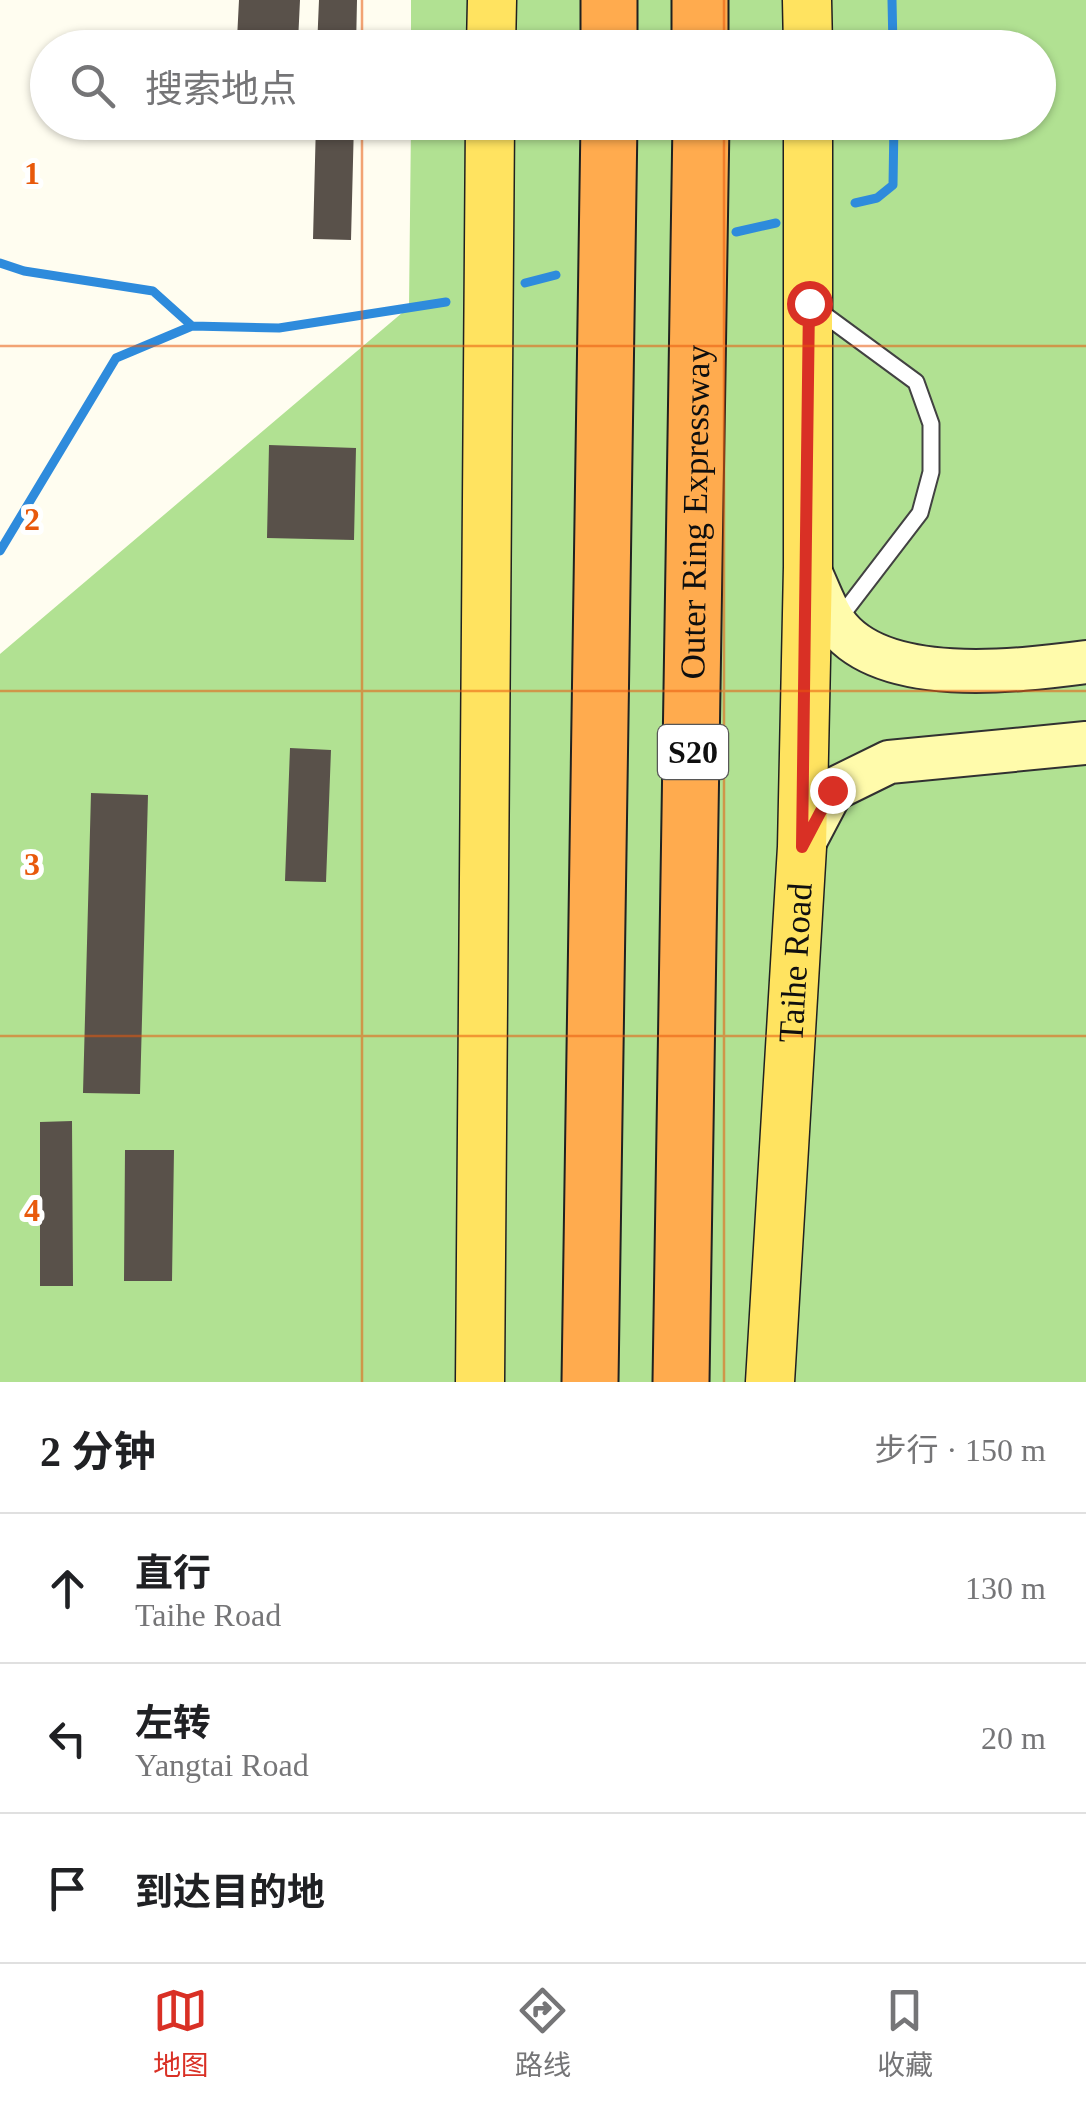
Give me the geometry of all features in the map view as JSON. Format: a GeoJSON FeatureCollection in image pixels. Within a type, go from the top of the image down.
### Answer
{"type":"FeatureCollection","features":[{"type":"Feature","properties":{"kind":"highway"},"geometry":{"type":"LineString","coordinates":[[609,0],[609,30]]}},
{"type":"Feature","properties":{"kind":"highway"},"geometry":{"type":"LineString","coordinates":[[700,0],[700,30]]}},
{"type":"Feature","properties":{"kind":"highway"},"geometry":{"type":"LineString","coordinates":[[590,1382],[610,140]]}},
{"type":"Feature","properties":{"kind":"highway","name":"Outer Ring Expressway"},"geometry":{"type":"LineString","coordinates":[[681,1382],[700,140]]}},
{"type":"Feature","properties":{"kind":"main road"},"geometry":{"type":"LineString","coordinates":[[491,30],[492,0]]}},
{"type":"Feature","properties":{"kind":"main road"},"geometry":{"type":"LineString","coordinates":[[807,0],[808,30]]}},
{"type":"Feature","properties":{"kind":"main road"},"geometry":{"type":"LineString","coordinates":[[480,1382],[490,140]]}},
{"type":"Feature","properties":{"kind":"main road","name":"Taihe Road"},"geometry":{"type":"LineString","coordinates":[[770,1382],[802,847],[808,567],[808,140]]}},
{"type":"Feature","properties":{"kind":"main road"},"geometry":{"type":"LineString","coordinates":[[808,567],[836,624],[859,645],[888,662],[958,670],[1086,662]]}},
{"type":"Feature","properties":{"kind":"main road"},"geometry":{"type":"LineString","coordinates":[[802,847],[832,790],[888,762],[1086,743]]}},
{"type":"Feature","properties":{"kind":"lane"},"geometry":{"type":"LineString","coordinates":[[809,303],[916,382],[931,424],[932,472],[920,513],[836,624]]}},
{"type":"Feature","properties":{"kind":"green space"},"geometry":{"type":"Polygon","coordinates":[[[411,0],[1086,0],[1086,1382],[0,1382],[0,654],[409,307],[411,140],[1056,140],[1056,30],[411,30],[411,0]]]}},
{"type":"Feature","properties":{"kind":"building"},"geometry":{"type":"Polygon","coordinates":[[[239,0],[300,0],[299,30],[237,30],[239,0]]]}},
{"type":"Feature","properties":{"kind":"building"},"geometry":{"type":"Polygon","coordinates":[[[319,0],[357,0],[356,30],[318,30],[319,0]]]}},
{"type":"Feature","properties":{"kind":"building"},"geometry":{"type":"Polygon","coordinates":[[[316,140],[354,140],[351,240],[313,239],[316,140]]]}},
{"type":"Feature","properties":{"kind":"building"},"geometry":{"type":"Polygon","coordinates":[[[269,445],[356,448],[354,540],[267,538],[269,445]]]}},
{"type":"Feature","properties":{"kind":"building"},"geometry":{"type":"Polygon","coordinates":[[[290,748],[331,750],[326,882],[285,881],[290,748]]]}},
{"type":"Feature","properties":{"kind":"building"},"geometry":{"type":"Polygon","coordinates":[[[91,793],[148,795],[140,1094],[83,1093],[91,793]]]}},
{"type":"Feature","properties":{"kind":"building"},"geometry":{"type":"Polygon","coordinates":[[[72,1121],[73,1286],[40,1286],[40,1122],[72,1121]]]}},
{"type":"Feature","properties":{"kind":"building"},"geometry":{"type":"Polygon","coordinates":[[[125,1150],[174,1150],[172,1281],[124,1281],[125,1150]]]}},
{"type":"Feature","properties":{"kind":"waterway"},"geometry":{"type":"LineString","coordinates":[[892,0],[893,30]]}},
{"type":"Feature","properties":{"kind":"waterway"},"geometry":{"type":"LineString","coordinates":[[855,203],[877,198],[893,185],[894,140]]}},
{"type":"Feature","properties":{"kind":"waterway"},"geometry":{"type":"LineString","coordinates":[[736,232],[776,223]]}},
{"type":"Feature","properties":{"kind":"waterway"},"geometry":{"type":"LineString","coordinates":[[0,263],[24,271],[153,291],[192,326]]}},
{"type":"Feature","properties":{"kind":"waterway"},"geometry":{"type":"LineString","coordinates":[[525,283],[556,275]]}},
{"type":"Feature","properties":{"kind":"waterway"},"geometry":{"type":"LineString","coordinates":[[0,551],[116,358],[192,326],[279,328],[446,302]]}},
{"type":"Feature","properties":{"kind":"route"},"geometry":{"type":"LineString","coordinates":[[809,303],[802,847],[832,790]]}}]}
